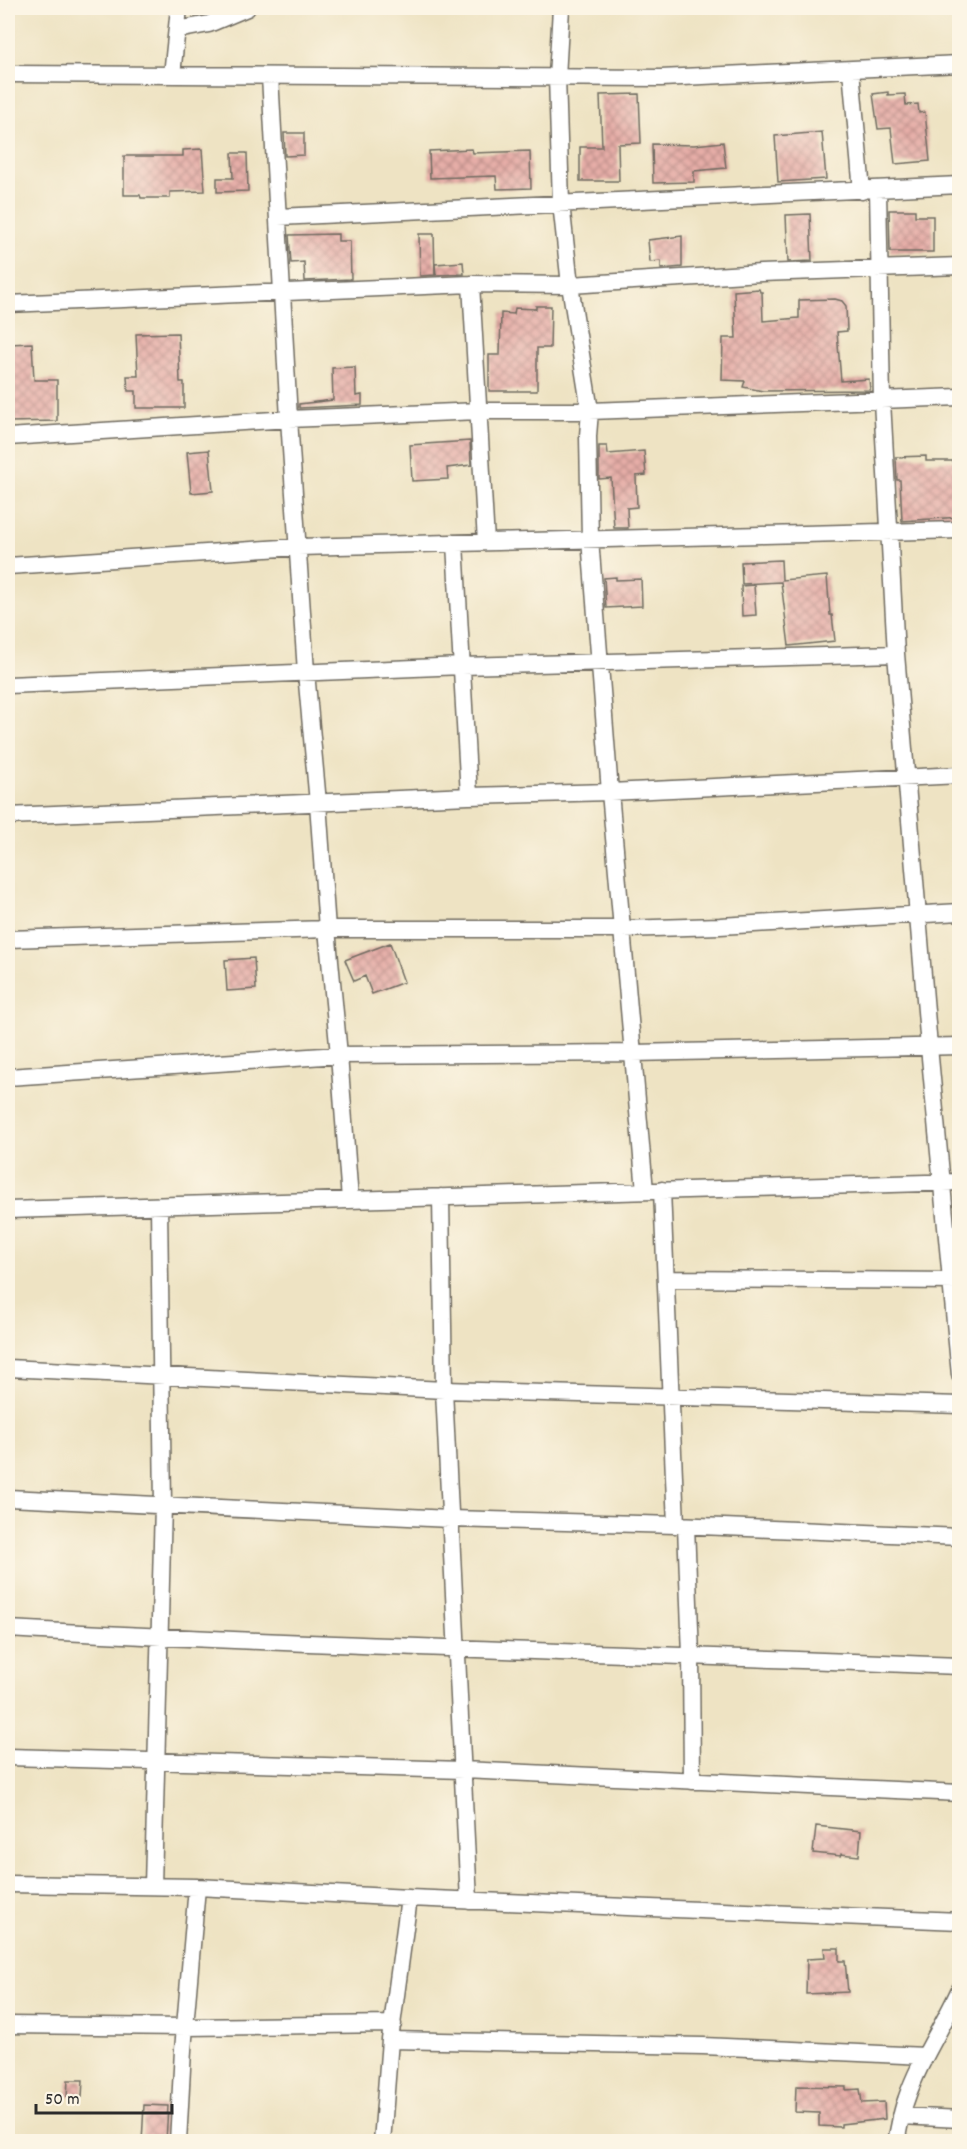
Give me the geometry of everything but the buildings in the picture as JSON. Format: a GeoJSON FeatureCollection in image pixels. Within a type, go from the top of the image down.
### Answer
{"type":"FeatureCollection","features":[{"type":"Feature","properties":{"kind":"street"},"geometry":{"type":"LineString","coordinates":[[172,75],[179,8]]}},
{"type":"Feature","properties":{"kind":"street"},"geometry":{"type":"LineString","coordinates":[[177,30],[209,24],[246,8]]}},
{"type":"Feature","properties":{"kind":"street"},"geometry":{"type":"LineString","coordinates":[[561,8],[557,77],[561,203],[570,285],[590,411],[588,436],[590,539],[645,1191]]}},
{"type":"Feature","properties":{"kind":"street"},"geometry":{"type":"LineString","coordinates":[[8,74],[661,78],[960,64]]}},
{"type":"Feature","properties":{"kind":"street"},"geometry":{"type":"LineString","coordinates":[[851,70],[880,270],[882,401],[905,779],[941,1181],[955,1281],[960,1375]]}},
{"type":"Feature","properties":{"kind":"street"},"geometry":{"type":"LineString","coordinates":[[270,76],[306,672],[350,1200]]}},
{"type":"Feature","properties":{"kind":"street"},"geometry":{"type":"LineString","coordinates":[[278,217],[960,185]]}},
{"type":"Feature","properties":{"kind":"street"},"geometry":{"type":"LineString","coordinates":[[8,304],[471,284],[570,285],[761,273],[960,266]]}},
{"type":"Feature","properties":{"kind":"street"},"geometry":{"type":"LineString","coordinates":[[471,284],[486,542]]}},
{"type":"Feature","properties":{"kind":"street"},"geometry":{"type":"LineString","coordinates":[[8,437],[289,419],[479,411],[590,411],[960,398]]}},
{"type":"Feature","properties":{"kind":"street"},"geometry":{"type":"LineString","coordinates":[[8,566],[298,547],[960,530]]}},
{"type":"Feature","properties":{"kind":"street"},"geometry":{"type":"LineString","coordinates":[[455,543],[469,796]]}},
{"type":"Feature","properties":{"kind":"street"},"geometry":{"type":"LineString","coordinates":[[8,685],[462,666],[896,654]]}},
{"type":"Feature","properties":{"kind":"street"},"geometry":{"type":"LineString","coordinates":[[8,816],[610,792],[960,775]]}},
{"type":"Feature","properties":{"kind":"street"},"geometry":{"type":"LineString","coordinates":[[8,939],[327,929],[622,929],[720,926],[960,912]]}},
{"type":"Feature","properties":{"kind":"street"},"geometry":{"type":"LineString","coordinates":[[8,1077],[339,1055],[633,1053],[960,1046]]}},
{"type":"Feature","properties":{"kind":"street"},"geometry":{"type":"LineString","coordinates":[[8,1210],[960,1182]]}},
{"type":"Feature","properties":{"kind":"street"},"geometry":{"type":"LineString","coordinates":[[662,1190],[671,1398],[691,1655],[692,1781]]}},
{"type":"Feature","properties":{"kind":"street"},"geometry":{"type":"LineString","coordinates":[[441,1197],[444,1390],[470,1901]]}},
{"type":"Feature","properties":{"kind":"street"},"geometry":{"type":"LineString","coordinates":[[153,1886],[163,1505],[159,1206]]}},
{"type":"Feature","properties":{"kind":"street"},"geometry":{"type":"LineString","coordinates":[[666,1279],[955,1281]]}},
{"type":"Feature","properties":{"kind":"street"},"geometry":{"type":"LineString","coordinates":[[8,1368],[444,1390],[960,1405]]}},
{"type":"Feature","properties":{"kind":"street"},"geometry":{"type":"LineString","coordinates":[[8,1498],[450,1519],[960,1537]]}},
{"type":"Feature","properties":{"kind":"street"},"geometry":{"type":"LineString","coordinates":[[8,1629],[159,1637],[960,1666]]}},
{"type":"Feature","properties":{"kind":"street"},"geometry":{"type":"LineString","coordinates":[[8,1757],[463,1770],[960,1793]]}},
{"type":"Feature","properties":{"kind":"street"},"geometry":{"type":"LineString","coordinates":[[8,1884],[197,1887],[409,1899],[960,1921]]}},
{"type":"Feature","properties":{"kind":"street"},"geometry":{"type":"LineString","coordinates":[[178,2142],[197,1887]]}},
{"type":"Feature","properties":{"kind":"street"},"geometry":{"type":"LineString","coordinates":[[382,2142],[391,2032],[409,1899]]}},
{"type":"Feature","properties":{"kind":"street"},"geometry":{"type":"LineString","coordinates":[[896,2142],[906,2100],[925,2056],[949,2014],[960,1989]]}},
{"type":"Feature","properties":{"kind":"street"},"geometry":{"type":"LineString","coordinates":[[8,2025],[186,2026],[391,2032],[925,2056]]}},
{"type":"Feature","properties":{"kind":"street"},"geometry":{"type":"LineString","coordinates":[[901,2116],[960,2119]]}}]}
